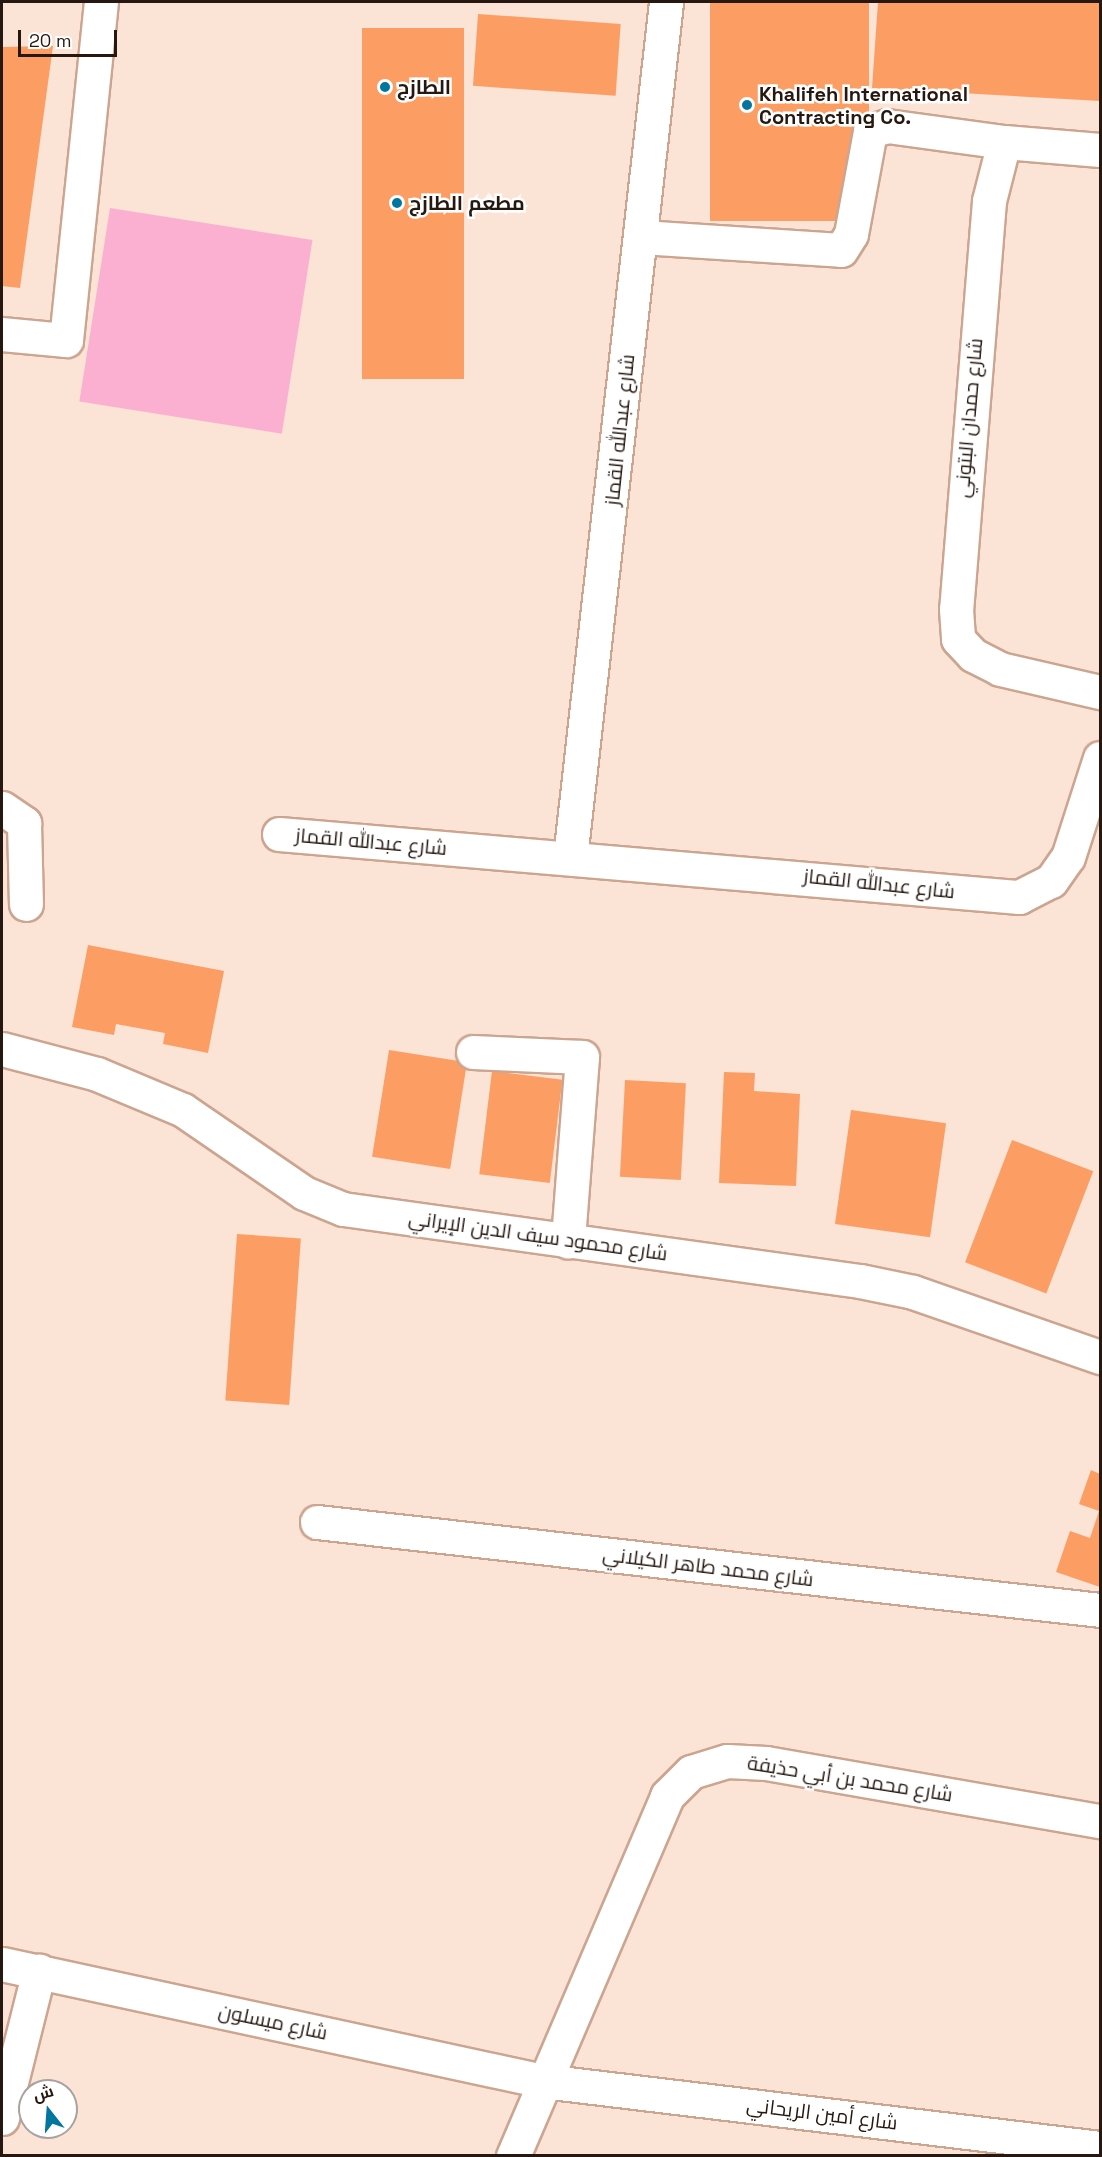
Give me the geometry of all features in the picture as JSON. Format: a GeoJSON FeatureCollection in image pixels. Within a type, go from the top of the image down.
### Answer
{"type":"FeatureCollection","features":[{"type":"Feature","properties":{"kind":"street"},"geometry":{"type":"LineString","coordinates":[[2,334],[66,340],[100,2]]}},
{"type":"Feature","properties":{"kind":"street","name":"شارع عبدالله القماز"},"geometry":{"type":"LineString","coordinates":[[570,858],[666,2]]}},
{"type":"Feature","properties":{"kind":"street"},"geometry":{"type":"LineString","coordinates":[[641,237],[841,250],[851,234],[866,136],[874,128],[1101,150]]}},
{"type":"Feature","properties":{"kind":"street","name":"شارع حمدان البتوني"},"geometry":{"type":"LineString","coordinates":[[1004,142],[988,201],[963,480],[958,639],[973,655],[1000,669],[1101,692]]}},
{"type":"Feature","properties":{"kind":"street","name":"شارع عبدالله القماز"},"geometry":{"type":"LineString","coordinates":[[279,834],[1019,897],[1051,881],[1068,857],[1101,758]]}},
{"type":"Feature","properties":{"kind":"street"},"geometry":{"type":"LineString","coordinates":[[2,808],[24,823],[26,904]]}},
{"type":"Feature","properties":{"kind":"street","name":"شارع محمود سيف الدين الإيراني"},"geometry":{"type":"LineString","coordinates":[[2,1049],[97,1074],[183,1110],[304,1193],[343,1209],[913,1292],[1101,1357]]}},
{"type":"Feature","properties":{"kind":"street"},"geometry":{"type":"LineString","coordinates":[[473,1052],[582,1058],[567,1241]]}},
{"type":"Feature","properties":{"kind":"street","name":"شارع محمد طاهر الكيلاني"},"geometry":{"type":"LineString","coordinates":[[317,1522],[1101,1610]]}},
{"type":"Feature","properties":{"kind":"street","name":"شارع محمد بن أبي حذيفة"},"geometry":{"type":"LineString","coordinates":[[513,2156],[543,2081],[667,1796],[691,1773],[727,1761],[766,1764],[1101,1821]]}},
{"type":"Feature","properties":{"kind":"street","name":"شارع ميسلون"},"geometry":{"type":"LineString","coordinates":[[2,1964],[543,2081]]}},
{"type":"Feature","properties":{"kind":"street"},"geometry":{"type":"LineString","coordinates":[[2,2118],[39,1971]]}},
{"type":"Feature","properties":{"kind":"street","name":"شارع أمين الريحاني"},"geometry":{"type":"LineString","coordinates":[[543,2081],[1101,2148]]}},
{"type":"Feature","properties":{"kind":"shaded area"},"geometry":{"type":"Polygon","coordinates":[[[110,208],[312,240],[282,434],[79,402],[110,208]]]}},
{"type":"Feature","properties":{"kind":"building"},"geometry":{"type":"Polygon","coordinates":[[[710,2],[869,2],[869,221],[710,221],[710,2]]]}},
{"type":"Feature","properties":{"kind":"building"},"geometry":{"type":"Polygon","coordinates":[[[878,2],[1100,2],[1100,101],[872,88],[878,2]]]}},
{"type":"Feature","properties":{"kind":"building"},"geometry":{"type":"Polygon","coordinates":[[[478,14],[621,24],[616,96],[473,86],[478,14]]]}},
{"type":"Feature","properties":{"kind":"building","name":"مطعم الطازج"},"geometry":{"type":"Polygon","coordinates":[[[362,28],[464,28],[464,379],[362,379],[362,28]]]}},
{"type":"Feature","properties":{"kind":"building"},"geometry":{"type":"Polygon","coordinates":[[[53,46],[20,288],[2,286],[2,47],[53,46]]]}},
{"type":"Feature","properties":{"kind":"building"},"geometry":{"type":"Polygon","coordinates":[[[88,945],[224,971],[208,1053],[163,1044],[165,1033],[116,1024],[114,1035],[72,1027],[88,945]]]}},
{"type":"Feature","properties":{"kind":"building"},"geometry":{"type":"Polygon","coordinates":[[[389,1050],[467,1062],[450,1169],[372,1157],[389,1050]]]}},
{"type":"Feature","properties":{"kind":"building"},"geometry":{"type":"Polygon","coordinates":[[[492,1071],[562,1080],[550,1183],[479,1174],[492,1071]]]}},
{"type":"Feature","properties":{"kind":"building"},"geometry":{"type":"Polygon","coordinates":[[[724,1072],[755,1073],[754,1091],[800,1094],[796,1186],[719,1183],[724,1072]]]}},
{"type":"Feature","properties":{"kind":"building"},"geometry":{"type":"Polygon","coordinates":[[[625,1080],[686,1083],[681,1180],[620,1177],[625,1080]]]}},
{"type":"Feature","properties":{"kind":"building"},"geometry":{"type":"Polygon","coordinates":[[[851,1110],[946,1123],[930,1237],[835,1224],[851,1110]]]}},
{"type":"Feature","properties":{"kind":"building"},"geometry":{"type":"Polygon","coordinates":[[[1012,1140],[1093,1171],[1046,1293],[965,1262],[1012,1140]]]}},
{"type":"Feature","properties":{"kind":"building"},"geometry":{"type":"Polygon","coordinates":[[[237,1234],[301,1238],[289,1405],[225,1401],[237,1234]]]}},
{"type":"Feature","properties":{"kind":"building"},"geometry":{"type":"Polygon","coordinates":[[[1091,1470],[1100,1474],[1100,1587],[1056,1572],[1070,1531],[1090,1538],[1099,1511],[1079,1504],[1091,1470]]]}},
{"type":"Feature","properties":{"kind":"place","name":"الطازج"},"geometry":{"type":"Point","coordinates":[385,87]}},
{"type":"Feature","properties":{"kind":"place","name":"Khalifeh International Contracting Co."},"geometry":{"type":"Point","coordinates":[747,105]}},
{"type":"Feature","properties":{"kind":"place","name":"مطعم الطازج"},"geometry":{"type":"Point","coordinates":[397,203]}}]}
